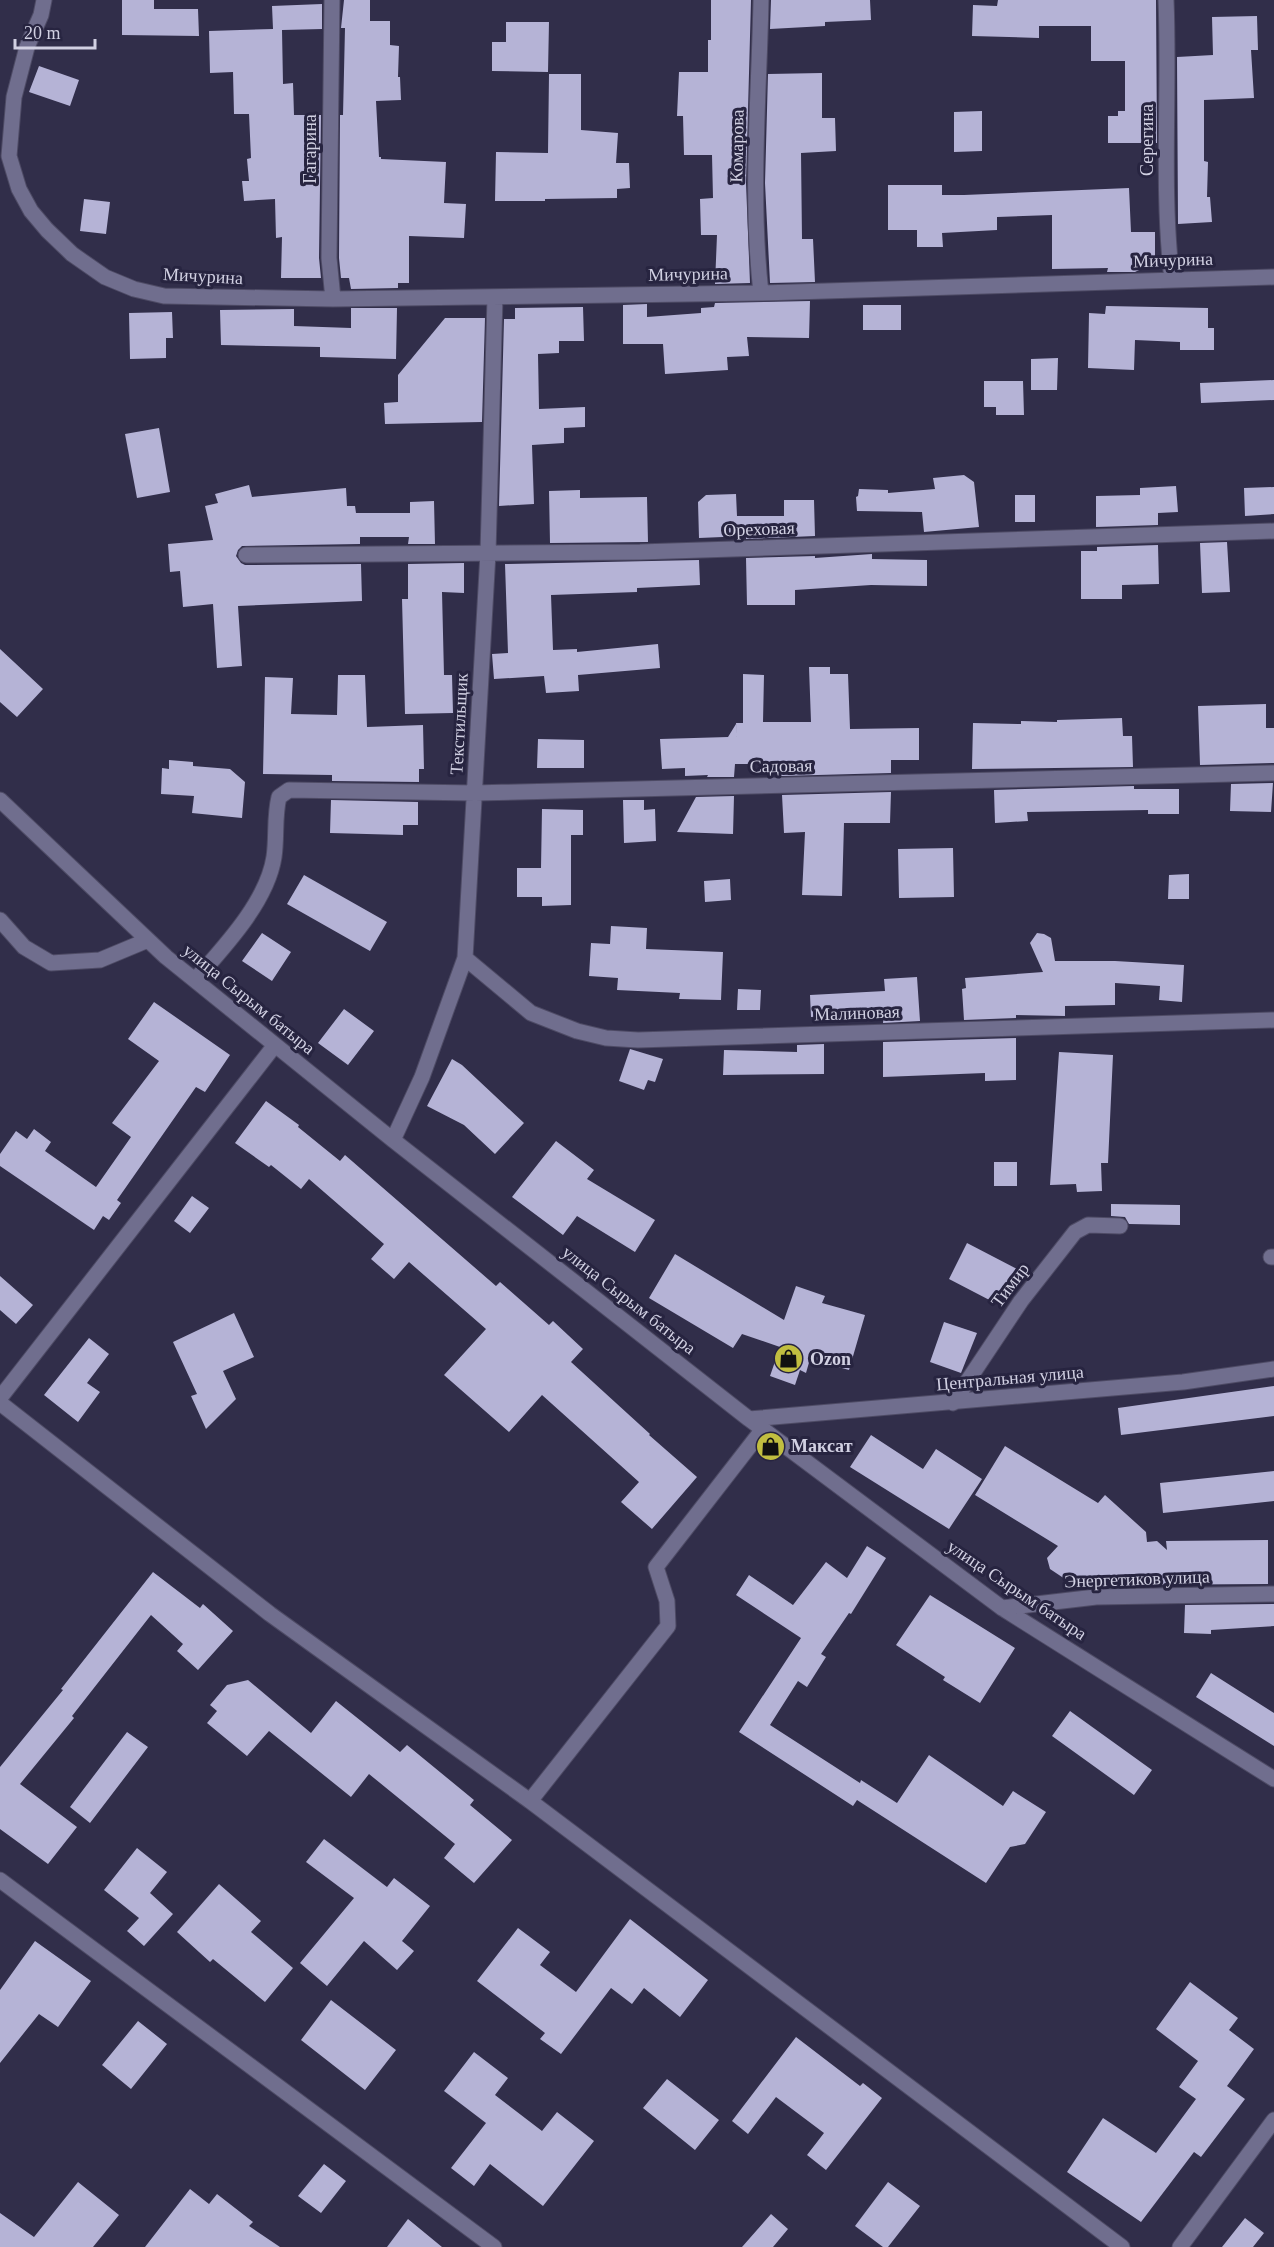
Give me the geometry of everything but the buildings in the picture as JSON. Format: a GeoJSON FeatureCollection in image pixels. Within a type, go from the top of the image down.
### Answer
{"type":"FeatureCollection","features":[{"type":"Feature","properties":{"kind":"street","name":"Мичурина"},"geometry":{"type":"LineString","coordinates":[[44,0],[41,15],[27,47],[14,98],[9,156],[19,189],[47,230],[72,254],[105,277],[134,289],[164,296],[333,299],[762,293],[1274,277]]}},
{"type":"Feature","properties":{"kind":"street","name":"Гагарина"},"geometry":{"type":"LineString","coordinates":[[332,0],[329,258],[333,299]]}},
{"type":"Feature","properties":{"kind":"street","name":"Комарова"},"geometry":{"type":"LineString","coordinates":[[761,0],[755,154],[756,247],[762,293]]}},
{"type":"Feature","properties":{"kind":"street","name":"Серегина"},"geometry":{"type":"LineString","coordinates":[[1166,0],[1168,35],[1165,164],[1167,241],[1172,280]]}},
{"type":"Feature","properties":{"kind":"street","name":"Текстильщик"},"geometry":{"type":"LineString","coordinates":[[393,1140],[422,1077],[465,958],[488,554],[495,297]]}},
{"type":"Feature","properties":{"kind":"street","name":"Ореховая"},"geometry":{"type":"LineString","coordinates":[[246,555],[488,554],[888,545],[1274,531]]}},
{"type":"Feature","properties":{"kind":"street","name":"Садовая"},"geometry":{"type":"LineString","coordinates":[[195,980],[231,938],[262,891],[274,858],[276,809],[279,797],[289,790],[475,793],[1274,773]]}},
{"type":"Feature","properties":{"kind":"street","name":"улица Сырым батыра"},"geometry":{"type":"LineString","coordinates":[[0,800],[148,940],[195,980],[393,1140],[749,1419],[1002,1608],[1274,1779]]}},
{"type":"Feature","properties":{"kind":"street"},"geometry":{"type":"LineString","coordinates":[[0,920],[24,947],[51,963],[100,960],[148,940]]}},
{"type":"Feature","properties":{"kind":"street","name":"Малиновая"},"geometry":{"type":"LineString","coordinates":[[465,958],[531,1013],[577,1031],[606,1038],[638,1040],[1274,1020]]}},
{"type":"Feature","properties":{"kind":"street"},"geometry":{"type":"LineString","coordinates":[[0,1398],[275,1045]]}},
{"type":"Feature","properties":{"kind":"street","name":"Тимир"},"geometry":{"type":"LineString","coordinates":[[953,1403],[1021,1302],[1075,1232],[1088,1225],[1120,1226]]}},
{"type":"Feature","properties":{"kind":"street","name":"Центральная улица"},"geometry":{"type":"LineString","coordinates":[[749,1419],[1184,1382],[1274,1369]]}},
{"type":"Feature","properties":{"kind":"street"},"geometry":{"type":"LineString","coordinates":[[0,1403],[270,1614],[530,1801],[1122,2247]]}},
{"type":"Feature","properties":{"kind":"street"},"geometry":{"type":"LineString","coordinates":[[530,1801],[668,1626],[667,1601],[656,1567],[763,1429]]}},
{"type":"Feature","properties":{"kind":"street","name":"Энергетиков улица"},"geometry":{"type":"LineString","coordinates":[[1002,1608],[1096,1597],[1274,1594]]}},
{"type":"Feature","properties":{"kind":"street"},"geometry":{"type":"LineString","coordinates":[[0,1880],[494,2247]]}},
{"type":"Feature","properties":{"kind":"street"},"geometry":{"type":"LineString","coordinates":[[1180,2247],[1274,2120]]}},
{"type":"Feature","properties":{"kind":"place","name":"Ozon"},"geometry":{"type":"Point","coordinates":[789,1359]}},
{"type":"Feature","properties":{"kind":"place","name":"Максат"},"geometry":{"type":"Point","coordinates":[770,1446]}}]}
